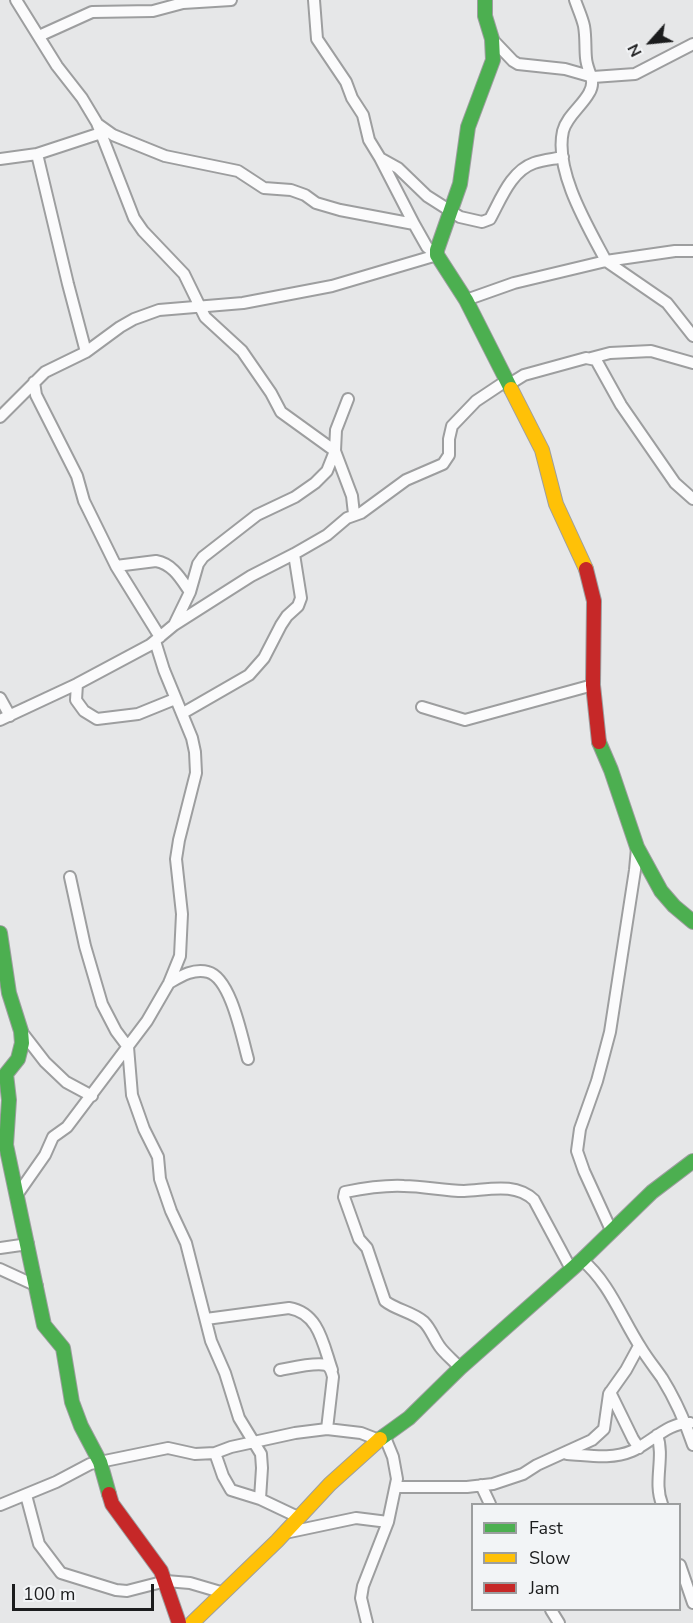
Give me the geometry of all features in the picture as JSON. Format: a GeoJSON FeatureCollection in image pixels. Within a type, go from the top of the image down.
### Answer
{"type":"FeatureCollection","features":[{"type":"Feature","properties":{"kind":"street"},"geometry":{"type":"LineString","coordinates":[[16,0],[65,78],[82,98],[99,128],[134,218],[143,231],[184,274],[206,317],[242,351],[271,393],[281,412],[335,451],[352,496],[354,514]]}},
{"type":"Feature","properties":{"kind":"street"},"geometry":{"type":"LineString","coordinates":[[39,36],[92,12],[153,11],[183,3],[231,0]]}},
{"type":"Feature","properties":{"kind":"street"},"geometry":{"type":"LineString","coordinates":[[314,0],[317,39],[346,82],[352,98],[363,115],[369,140],[427,247],[436,255],[466,300],[542,450],[556,504],[592,587],[594,602],[592,685],[599,743],[611,770],[637,848],[661,891],[693,922]]}},
{"type":"Feature","properties":{"kind":"street"},"geometry":{"type":"LineString","coordinates":[[436,255],[461,177],[468,127],[492,60],[492,39],[485,16],[485,0]]}},
{"type":"Feature","properties":{"kind":"street"},"geometry":{"type":"LineString","coordinates":[[575,0],[584,28],[586,60],[593,77],[593,84],[588,95],[563,130],[563,157],[568,177],[582,213],[606,261],[667,303],[693,336]]}},
{"type":"Feature","properties":{"kind":"street"},"geometry":{"type":"LineString","coordinates":[[492,39],[518,64],[565,69],[593,77],[635,74],[693,44]]}},
{"type":"Feature","properties":{"kind":"street"},"geometry":{"type":"LineString","coordinates":[[0,159],[37,154],[99,128]]}},
{"type":"Feature","properties":{"kind":"street"},"geometry":{"type":"LineString","coordinates":[[99,128],[154,153],[238,171],[264,188],[291,190],[340,210],[414,224]]}},
{"type":"Feature","properties":{"kind":"street"},"geometry":{"type":"LineString","coordinates":[[37,154],[86,352]]}},
{"type":"Feature","properties":{"kind":"street"},"geometry":{"type":"LineString","coordinates":[[380,158],[398,168],[428,195],[463,218],[476,222],[490,219],[512,180],[523,168],[563,157]]}},
{"type":"Feature","properties":{"kind":"street"},"geometry":{"type":"LineString","coordinates":[[466,300],[514,283],[606,261],[675,251],[693,251]]}},
{"type":"Feature","properties":{"kind":"street"},"geometry":{"type":"LineString","coordinates":[[0,417],[45,372],[86,352],[134,319],[159,310],[243,303],[332,286],[436,255]]}},
{"type":"Feature","properties":{"kind":"street"},"geometry":{"type":"LineString","coordinates":[[0,698],[5,718],[76,684],[158,639],[251,576],[294,555],[327,535],[354,514],[361,513],[406,480],[443,464],[450,455],[449,439],[452,426],[476,401],[507,383],[524,375],[610,353],[651,351],[693,363]]}},
{"type":"Feature","properties":{"kind":"street"},"geometry":{"type":"LineString","coordinates":[[591,358],[599,364],[621,405],[675,483],[693,499]]}},
{"type":"Feature","properties":{"kind":"street"},"geometry":{"type":"LineString","coordinates":[[17,1195],[45,1155],[53,1137],[67,1127],[92,1096],[152,1013],[169,983],[180,956],[182,914],[177,874],[178,849],[196,773],[192,738],[176,699],[158,639],[116,566],[84,501],[77,476],[36,395],[34,382]]}},
{"type":"Feature","properties":{"kind":"street"},"geometry":{"type":"LineString","coordinates":[[174,626],[190,592],[198,564],[203,557],[257,515],[295,497],[327,471],[335,451],[336,430],[348,399]]}},
{"type":"Feature","properties":{"kind":"street"},"geometry":{"type":"LineString","coordinates":[[183,713],[249,675],[264,658],[281,625],[298,606],[301,598],[294,555]]}},
{"type":"Feature","properties":{"kind":"street"},"geometry":{"type":"LineString","coordinates":[[116,566],[162,562],[176,572],[190,592]]}},
{"type":"Feature","properties":{"kind":"street"},"geometry":{"type":"LineString","coordinates":[[76,684],[76,700],[84,711],[97,719],[138,714],[176,699]]}},
{"type":"Feature","properties":{"kind":"street"},"geometry":{"type":"LineString","coordinates":[[422,706],[465,720],[592,685]]}},
{"type":"Feature","properties":{"kind":"street"},"geometry":{"type":"LineString","coordinates":[[611,1230],[577,1151],[580,1129],[597,1081],[610,1032],[637,848]]}},
{"type":"Feature","properties":{"kind":"street"},"geometry":{"type":"LineString","coordinates":[[70,877],[85,946],[102,1004],[116,1031],[128,1047],[134,1103],[146,1134],[159,1157],[160,1179],[171,1211],[186,1243],[211,1341],[225,1373],[242,1425],[261,1454],[260,1499]]}},
{"type":"Feature","properties":{"kind":"street"},"geometry":{"type":"LineString","coordinates":[[0,933],[9,993],[21,1031],[22,1043],[20,1055],[6,1074],[9,1100],[3,1139],[44,1324],[63,1348],[72,1402],[81,1426],[100,1462],[112,1504],[152,1557],[166,1581],[179,1623]]}},
{"type":"Feature","properties":{"kind":"street"},"geometry":{"type":"LineString","coordinates":[[169,983],[195,971],[207,971],[215,975],[225,987],[248,1059]]}},
{"type":"Feature","properties":{"kind":"street"},"geometry":{"type":"LineString","coordinates":[[21,1031],[45,1062],[66,1082],[92,1096]]}},
{"type":"Feature","properties":{"kind":"street"},"geometry":{"type":"LineString","coordinates":[[192,1623],[285,1533],[330,1484],[381,1437],[409,1418],[460,1368],[582,1260],[652,1192],[693,1161]]}},
{"type":"Feature","properties":{"kind":"street"},"geometry":{"type":"LineString","coordinates":[[460,1368],[440,1347],[423,1322],[406,1310],[390,1305],[386,1301],[367,1248],[359,1239],[344,1197],[345,1192],[372,1186],[405,1185],[463,1191],[504,1188],[526,1192],[534,1200],[571,1269]]}},
{"type":"Feature","properties":{"kind":"street"},"geometry":{"type":"LineString","coordinates":[[0,1248],[28,1244]]}},
{"type":"Feature","properties":{"kind":"street"},"geometry":{"type":"LineString","coordinates":[[582,1260],[595,1273],[628,1323],[639,1346],[663,1379],[689,1423],[693,1444]]}},
{"type":"Feature","properties":{"kind":"street"},"geometry":{"type":"LineString","coordinates":[[0,1269],[37,1286]]}},
{"type":"Feature","properties":{"kind":"street"},"geometry":{"type":"LineString","coordinates":[[206,1319],[289,1308],[300,1310],[317,1326],[332,1370],[327,1430]]}},
{"type":"Feature","properties":{"kind":"street"},"geometry":{"type":"LineString","coordinates":[[397,1487],[493,1484],[511,1479],[587,1444],[604,1429],[607,1399],[639,1346]]}},
{"type":"Feature","properties":{"kind":"street"},"geometry":{"type":"LineString","coordinates":[[280,1370],[326,1365],[332,1370]]}},
{"type":"Feature","properties":{"kind":"street"},"geometry":{"type":"LineString","coordinates":[[610,1392],[639,1448]]}},
{"type":"Feature","properties":{"kind":"street"},"geometry":{"type":"LineString","coordinates":[[564,1454],[605,1457],[624,1454],[639,1448],[657,1435],[689,1423]]}},
{"type":"Feature","properties":{"kind":"street"},"geometry":{"type":"LineString","coordinates":[[0,1505],[90,1464],[168,1448],[195,1454],[215,1453],[231,1447],[295,1433],[327,1430],[381,1437],[393,1457],[398,1474],[388,1522],[363,1586],[361,1598],[367,1623]]}},
{"type":"Feature","properties":{"kind":"street"},"geometry":{"type":"LineString","coordinates":[[657,1435],[661,1448],[658,1490],[662,1503]]}},
{"type":"Feature","properties":{"kind":"street"},"geometry":{"type":"LineString","coordinates":[[215,1453],[231,1490],[260,1499],[298,1517]]}},
{"type":"Feature","properties":{"kind":"street"},"geometry":{"type":"LineString","coordinates":[[481,1485],[490,1503]]}},
{"type":"Feature","properties":{"kind":"street"},"geometry":{"type":"LineString","coordinates":[[26,1495],[39,1544],[61,1572],[99,1586],[122,1591],[166,1581],[190,1583],[224,1593]]}},
{"type":"Feature","properties":{"kind":"street"},"geometry":{"type":"LineString","coordinates":[[285,1533],[356,1518],[388,1522]]}},
{"type":"Feature","properties":{"kind":"street"},"geometry":{"type":"LineString","coordinates":[[681,1568],[693,1603]]}},
{"type":"Feature","properties":{"kind":"traffic: fast"},"geometry":{"type":"LineString","coordinates":[[485,0],[485,16],[492,39],[493,60],[468,127],[460,184],[437,255],[466,300],[511,389]]}},
{"type":"Feature","properties":{"kind":"traffic: fast"},"geometry":{"type":"LineString","coordinates":[[599,742],[637,847],[661,891],[693,922]]}},
{"type":"Feature","properties":{"kind":"traffic: fast"},"geometry":{"type":"LineString","coordinates":[[0,933],[9,993],[21,1031],[22,1043],[18,1059],[6,1074],[9,1100],[6,1145],[44,1325],[63,1348],[72,1402],[81,1426],[100,1462],[109,1494]]}},
{"type":"Feature","properties":{"kind":"traffic: fast"},"geometry":{"type":"LineString","coordinates":[[380,1439],[409,1418],[460,1368],[582,1260],[652,1192],[693,1161]]}},
{"type":"Feature","properties":{"kind":"traffic: slow"},"geometry":{"type":"LineString","coordinates":[[511,389],[542,450],[556,504],[586,569]]}},
{"type":"Feature","properties":{"kind":"traffic: slow"},"geometry":{"type":"LineString","coordinates":[[192,1623],[277,1541],[330,1484],[380,1439]]}},
{"type":"Feature","properties":{"kind":"traffic: jam"},"geometry":{"type":"LineString","coordinates":[[586,569],[594,601],[593,685],[599,742]]}},
{"type":"Feature","properties":{"kind":"traffic: jam"},"geometry":{"type":"LineString","coordinates":[[109,1494],[112,1504],[161,1571],[179,1623]]}}]}
